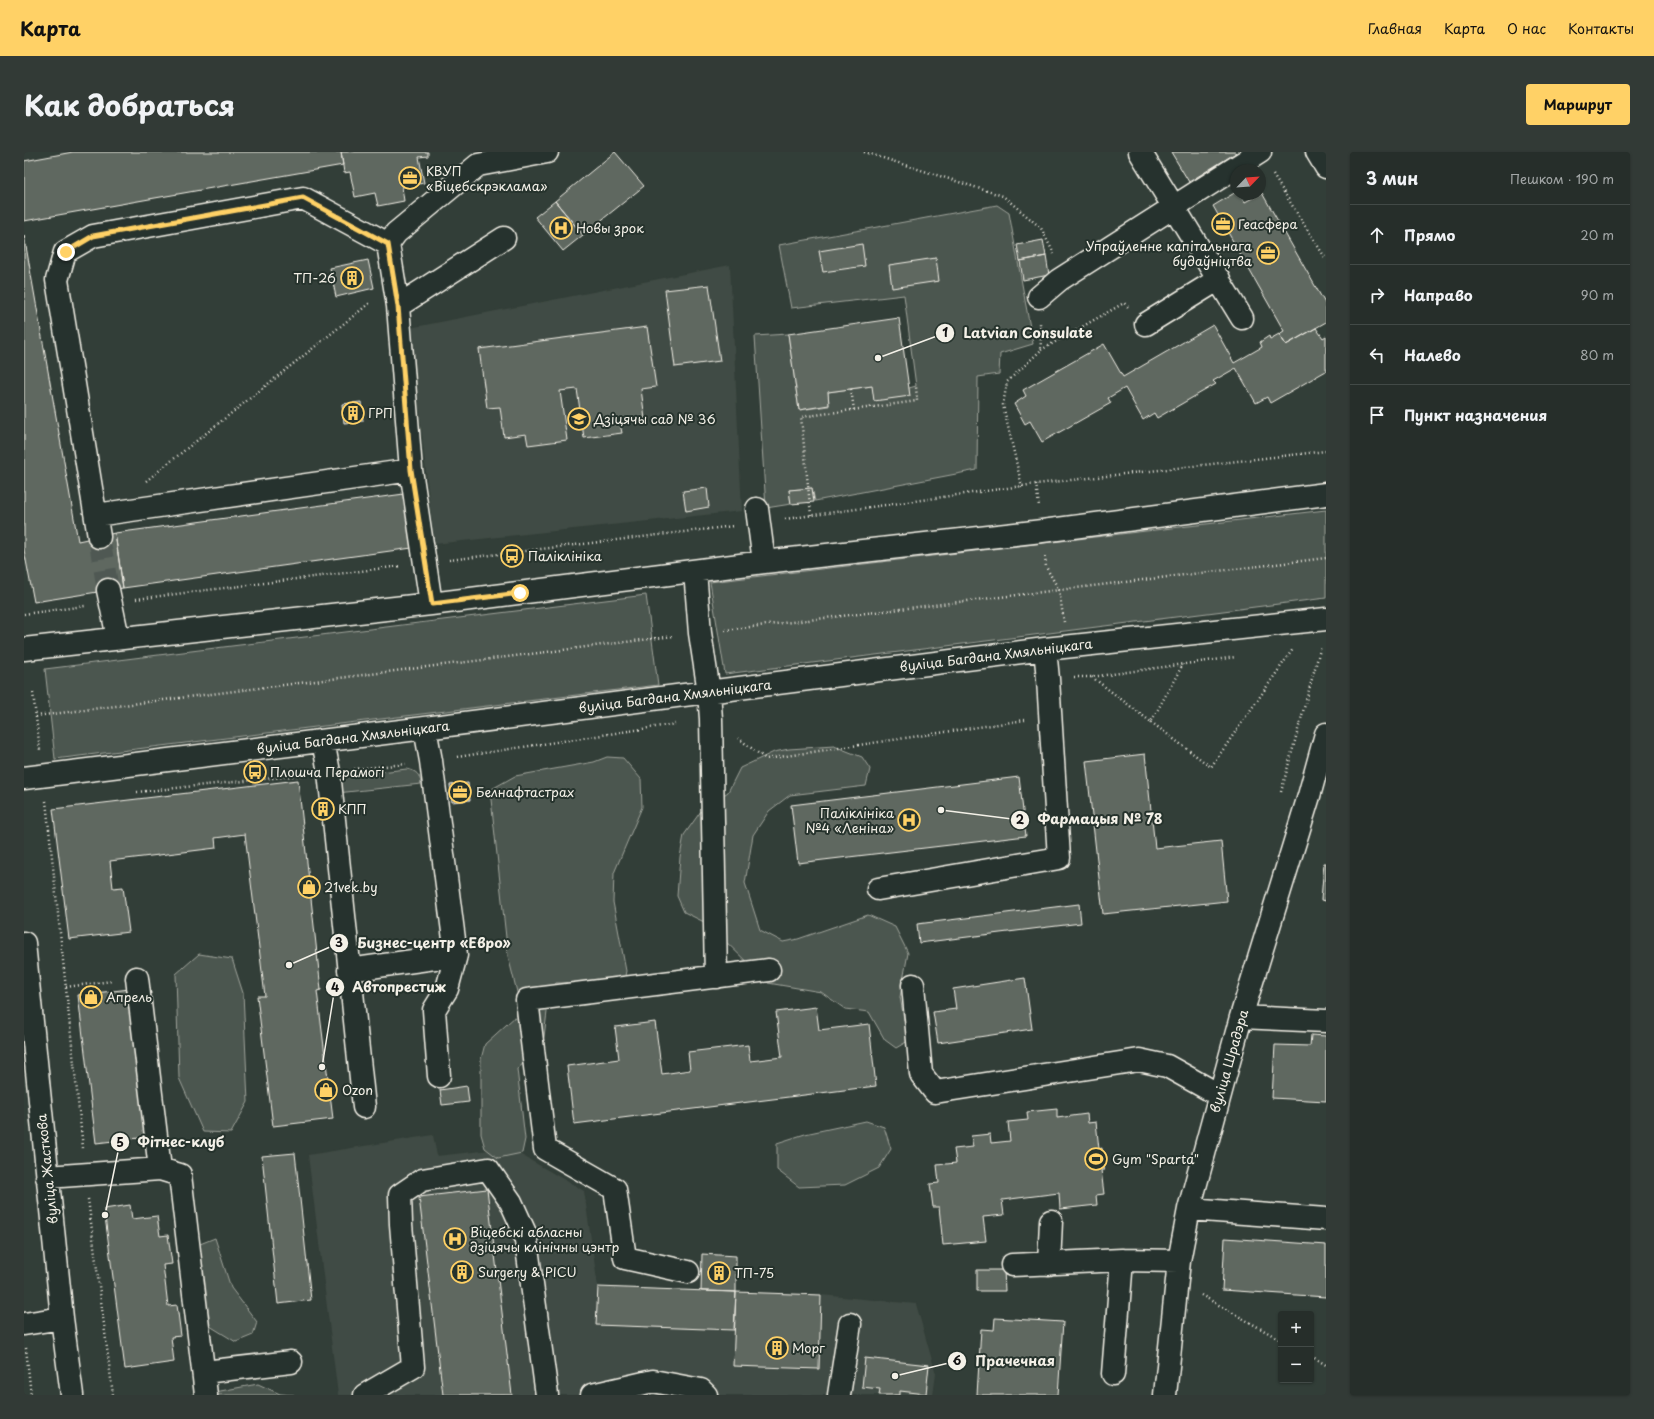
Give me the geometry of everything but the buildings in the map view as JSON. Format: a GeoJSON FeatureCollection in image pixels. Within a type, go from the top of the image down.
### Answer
{"type":"FeatureCollection","features":[{"type":"Feature","properties":{"kind":"street"},"geometry":{"type":"LineString","coordinates":[[432,604],[424,563],[411,470],[398,306],[388,244],[396,233],[478,165],[547,152]]}},
{"type":"Feature","properties":{"kind":"street"},"geometry":{"type":"LineString","coordinates":[[1140,152],[1168,195],[1173,207],[1242,318]]}},
{"type":"Feature","properties":{"kind":"street"},"geometry":{"type":"LineString","coordinates":[[1039,297],[1059,280],[1260,152]]}},
{"type":"Feature","properties":{"kind":"street"},"geometry":{"type":"LineString","coordinates":[[1317,152],[1326,167]]}},
{"type":"Feature","properties":{"kind":"street"},"geometry":{"type":"LineString","coordinates":[[99,537],[57,280],[66,252],[93,236],[303,198],[388,244]]}},
{"type":"Feature","properties":{"kind":"street"},"geometry":{"type":"LineString","coordinates":[[398,306],[504,238]]}},
{"type":"Feature","properties":{"kind":"street"},"geometry":{"type":"LineString","coordinates":[[1146,324],[1219,279]]}},
{"type":"Feature","properties":{"kind":"street"},"geometry":{"type":"LineString","coordinates":[[96,515],[411,470]]}},
{"type":"Feature","properties":{"kind":"street"},"geometry":{"type":"LineString","coordinates":[[24,649],[432,604],[764,562],[1042,531],[1326,494]]}},
{"type":"Feature","properties":{"kind":"street"},"geometry":{"type":"LineString","coordinates":[[758,516],[764,562]]}},
{"type":"Feature","properties":{"kind":"street"},"geometry":{"type":"LineString","coordinates":[[695,571],[700,633],[709,692],[711,719],[716,977]]}},
{"type":"Feature","properties":{"kind":"street"},"geometry":{"type":"LineString","coordinates":[[109,596],[118,638]]}},
{"type":"Feature","properties":{"kind":"street","name":"вуліца Багдана Хмяльніцкага"},"geometry":{"type":"LineString","coordinates":[[24,778],[1068,646],[1326,618]]}},
{"type":"Feature","properties":{"kind":"street"},"geometry":{"type":"LineString","coordinates":[[878,889],[1059,858],[1048,680],[1044,649]]}},
{"type":"Feature","properties":{"kind":"street"},"geometry":{"type":"LineString","coordinates":[[425,728],[431,761],[456,955],[447,989],[434,1010],[440,1076]]}},
{"type":"Feature","properties":{"kind":"street","name":"вуліца Шрадэра"},"geometry":{"type":"LineString","coordinates":[[1165,1395],[1179,1261],[1190,1209],[1241,1016],[1317,798],[1326,734]]}},
{"type":"Feature","properties":{"kind":"street"},"geometry":{"type":"LineString","coordinates":[[323,741],[329,772],[364,1107]]}},
{"type":"Feature","properties":{"kind":"street","name":"вуліца Жасткова"},"geometry":{"type":"LineString","coordinates":[[24,943],[32,1096],[47,1177],[72,1395]]}},
{"type":"Feature","properties":{"kind":"street"},"geometry":{"type":"LineString","coordinates":[[350,970],[456,955]]}},
{"type":"Feature","properties":{"kind":"street"},"geometry":{"type":"LineString","coordinates":[[688,1272],[625,1258],[615,1189],[545,1149],[526,1000],[769,970]]}},
{"type":"Feature","properties":{"kind":"street"},"geometry":{"type":"LineString","coordinates":[[137,978],[160,1169]]}},
{"type":"Feature","properties":{"kind":"street"},"geometry":{"type":"LineString","coordinates":[[914,984],[921,1074],[935,1092],[1139,1060],[1167,1066],[1219,1095]]}},
{"type":"Feature","properties":{"kind":"street"},"geometry":{"type":"LineString","coordinates":[[1241,1016],[1326,1021]]}},
{"type":"Feature","properties":{"kind":"street"},"geometry":{"type":"LineString","coordinates":[[47,1177],[160,1169],[180,1175],[206,1395]]}},
{"type":"Feature","properties":{"kind":"street"},"geometry":{"type":"LineString","coordinates":[[365,1395],[413,1367],[400,1224],[400,1195],[422,1180],[488,1169],[510,1202],[525,1233],[548,1395]]}},
{"type":"Feature","properties":{"kind":"street"},"geometry":{"type":"LineString","coordinates":[[1190,1209],[1326,1219]]}},
{"type":"Feature","properties":{"kind":"street"},"geometry":{"type":"LineString","coordinates":[[1049,1264],[1051,1222]]}},
{"type":"Feature","properties":{"kind":"street"},"geometry":{"type":"LineString","coordinates":[[1012,1265],[1160,1259],[1179,1261]]}},
{"type":"Feature","properties":{"kind":"street"},"geometry":{"type":"LineString","coordinates":[[1113,1374],[1122,1260]]}},
{"type":"Feature","properties":{"kind":"street"},"geometry":{"type":"LineString","coordinates":[[24,1334],[62,1318]]}},
{"type":"Feature","properties":{"kind":"street"},"geometry":{"type":"LineString","coordinates":[[839,1395],[850,1324]]}},
{"type":"Feature","properties":{"kind":"street"},"geometry":{"type":"LineString","coordinates":[[204,1372],[291,1362]]}},
{"type":"Feature","properties":{"kind":"street"},"geometry":{"type":"LineString","coordinates":[[592,1395],[653,1381],[701,1390],[706,1395]]}},
{"type":"Feature","properties":{"kind":"path"},"geometry":{"type":"LineString","coordinates":[[864,152],[1003,196],[1041,228],[1056,259]]}},
{"type":"Feature","properties":{"kind":"path"},"geometry":{"type":"LineString","coordinates":[[1260,152],[1326,260]]}},
{"type":"Feature","properties":{"kind":"path"},"geometry":{"type":"LineString","coordinates":[[142,484],[395,283]]}},
{"type":"Feature","properties":{"kind":"path"},"geometry":{"type":"LineString","coordinates":[[1039,297],[1041,350]]}},
{"type":"Feature","properties":{"kind":"path"},"geometry":{"type":"LineString","coordinates":[[1022,487],[1003,405],[1008,382],[1041,350],[1124,303],[1146,324]]}},
{"type":"Feature","properties":{"kind":"path"},"geometry":{"type":"LineString","coordinates":[[811,515],[801,417],[917,401],[916,386]]}},
{"type":"Feature","properties":{"kind":"path"},"geometry":{"type":"LineString","coordinates":[[851,389],[854,410]]}},
{"type":"Feature","properties":{"kind":"path"},"geometry":{"type":"LineString","coordinates":[[24,614],[109,596],[424,563],[758,516],[811,515],[1036,484],[1326,451]]}},
{"type":"Feature","properties":{"kind":"path"},"geometry":{"type":"LineString","coordinates":[[1036,484],[1046,566],[1060,590],[1074,677]]}},
{"type":"Feature","properties":{"kind":"path"},"geometry":{"type":"LineString","coordinates":[[1092,677],[1211,767],[1293,649]]}},
{"type":"Feature","properties":{"kind":"path"},"geometry":{"type":"LineString","coordinates":[[1151,722],[1184,663]]}},
{"type":"Feature","properties":{"kind":"path"},"geometry":{"type":"LineString","coordinates":[[32,693],[41,756]]}},
{"type":"Feature","properties":{"kind":"path"},"geometry":{"type":"LineString","coordinates":[[46,801],[85,1174],[113,1395]]}},
{"type":"Feature","properties":{"kind":"path"},"geometry":{"type":"LineString","coordinates":[[66,987],[137,978]]}},
{"type":"Feature","properties":{"kind":"path"},"geometry":{"type":"LineString","coordinates":[[1200,1294],[1278,1338]]}},
{"type":"Feature","properties":{"kind":"path"},"geometry":{"type":"LineString","coordinates":[[24,1334],[31,1395]]}},
{"type":"Feature","properties":{"kind":"path"},"geometry":{"type":"LineString","coordinates":[[1314,1358],[1326,1365]]}},
{"type":"Feature","properties":{"kind":"shaded area"},"geometry":{"type":"Polygon","coordinates":[[[997,205],[1009,213],[1033,344],[1000,354],[999,374],[978,377],[977,470],[815,501],[812,488],[789,490],[791,504],[766,508],[755,336],[788,334],[799,410],[829,406],[828,392],[872,386],[909,396],[909,388],[916,386],[904,295],[791,308],[779,245],[997,205]]]}},
{"type":"Feature","properties":{"kind":"shaded area","name":"Дзіцячы сад № 36"},"geometry":{"type":"Polygon","coordinates":[[[730,265],[742,511],[434,544],[410,328],[730,265]]]}},
{"type":"Feature","properties":{"kind":"shaded area"},"geometry":{"type":"Polygon","coordinates":[[[1326,510],[1326,598],[725,674],[710,582],[1326,510]]]}},
{"type":"Feature","properties":{"kind":"shaded area"},"geometry":{"type":"Polygon","coordinates":[[[646,595],[658,685],[55,759],[45,669],[646,595]]]}},
{"type":"Feature","properties":{"kind":"shaded area"},"geometry":{"type":"Polygon","coordinates":[[[834,746],[862,757],[870,769],[866,786],[790,795],[769,811],[753,835],[745,883],[760,930],[783,942],[798,939],[868,915],[895,927],[908,953],[900,997],[908,1041],[896,1048],[885,1040],[869,1012],[845,1009],[821,992],[768,983],[708,924],[684,912],[677,896],[680,857],[684,835],[701,811],[728,792],[740,768],[774,752],[789,749],[834,746]]]}},
{"type":"Feature","properties":{"kind":"shaded area"},"geometry":{"type":"Polygon","coordinates":[[[607,757],[623,758],[641,779],[642,807],[614,873],[613,902],[626,971],[623,985],[597,997],[571,983],[556,983],[549,995],[544,1037],[538,1051],[517,1069],[525,1139],[522,1153],[498,1158],[485,1148],[481,1134],[481,1059],[485,1044],[517,1015],[519,1000],[508,956],[490,790],[515,776],[594,762],[607,757]]]}},
{"type":"Feature","properties":{"kind":"shaded area"},"geometry":{"type":"Polygon","coordinates":[[[407,769],[417,774],[420,778],[421,784],[337,793],[338,781],[345,776],[407,769]]]}},
{"type":"Feature","properties":{"kind":"shaded area"},"geometry":{"type":"Polygon","coordinates":[[[199,954],[232,959],[243,993],[248,1102],[231,1133],[203,1132],[179,1078],[176,974],[199,954]]]}},
{"type":"Feature","properties":{"kind":"shaded area"},"geometry":{"type":"Polygon","coordinates":[[[866,1121],[884,1127],[891,1149],[879,1168],[845,1185],[799,1187],[777,1170],[777,1143],[805,1134],[866,1121]]]}},
{"type":"Feature","properties":{"kind":"shaded area","name":"Віцебскі абласны дзіцячы клінічны цэнтр"},"geometry":{"type":"Polygon","coordinates":[[[433,1135],[437,1156],[509,1148],[584,1191],[598,1287],[821,1295],[916,1304],[936,1374],[933,1395],[338,1395],[308,1155],[433,1135]]]}},
{"type":"Feature","properties":{"kind":"shaded area"},"geometry":{"type":"Polygon","coordinates":[[[215,1238],[231,1288],[257,1322],[253,1335],[236,1342],[205,1323],[195,1246],[215,1238]]]}},
{"type":"Feature","properties":{"kind":"shaded area"},"geometry":{"type":"Polygon","coordinates":[[[258,1384],[280,1394],[294,1395],[215,1395],[215,1392],[258,1384]]]}},
{"type":"Feature","properties":{"kind":"tunnel"},"geometry":{"type":"LineString","coordinates":[[99,537],[108,590]]}},
{"type":"Feature","properties":{"kind":"place","name":"КВУП «Віцебскрэклама»"},"geometry":{"type":"Point","coordinates":[410,178]}},
{"type":"Feature","properties":{"kind":"place","name":"Геасфера"},"geometry":{"type":"Point","coordinates":[1223,224]}},
{"type":"Feature","properties":{"kind":"place","name":"Новы зрок"},"geometry":{"type":"Point","coordinates":[561,228]}},
{"type":"Feature","properties":{"kind":"place","name":"Упраўленне капітальнага будаўніцтва"},"geometry":{"type":"Point","coordinates":[1268,253]}},
{"type":"Feature","properties":{"kind":"place","name":"ТП-26"},"geometry":{"type":"Point","coordinates":[352,278]}},
{"type":"Feature","properties":{"kind":"place","name":"Latvian Consulate"},"geometry":{"type":"Point","coordinates":[878,358]}},
{"type":"Feature","properties":{"kind":"place","name":"ГРП"},"geometry":{"type":"Point","coordinates":[353,413]}},
{"type":"Feature","properties":{"kind":"place","name":"Дзіцячы сад № 36"},"geometry":{"type":"Point","coordinates":[579,419]}},
{"type":"Feature","properties":{"kind":"place","name":"Паліклініка"},"geometry":{"type":"Point","coordinates":[512,556]}},
{"type":"Feature","properties":{"kind":"place","name":"Плошча Перамогі"},"geometry":{"type":"Point","coordinates":[255,772]}},
{"type":"Feature","properties":{"kind":"place","name":"Белнафтастрах"},"geometry":{"type":"Point","coordinates":[460,792]}},
{"type":"Feature","properties":{"kind":"place","name":"КПП"},"geometry":{"type":"Point","coordinates":[323,809]}},
{"type":"Feature","properties":{"kind":"place","name":"Фармацыя № 78"},"geometry":{"type":"Point","coordinates":[941,810]}},
{"type":"Feature","properties":{"kind":"place","name":"Паліклініка №4 «Леніна»"},"geometry":{"type":"Point","coordinates":[909,820]}},
{"type":"Feature","properties":{"kind":"place","name":"21vek.by"},"geometry":{"type":"Point","coordinates":[309,887]}},
{"type":"Feature","properties":{"kind":"place","name":"Бизнес-центр «Евро»"},"geometry":{"type":"Point","coordinates":[289,965]}},
{"type":"Feature","properties":{"kind":"place","name":"Апрель"},"geometry":{"type":"Point","coordinates":[91,997]}},
{"type":"Feature","properties":{"kind":"place","name":"Автопрестиж"},"geometry":{"type":"Point","coordinates":[322,1067]}},
{"type":"Feature","properties":{"kind":"place","name":"Ozon"},"geometry":{"type":"Point","coordinates":[326,1090]}},
{"type":"Feature","properties":{"kind":"place","name":"Gym \"Sparta\""},"geometry":{"type":"Point","coordinates":[1096,1159]}},
{"type":"Feature","properties":{"kind":"place","name":"Фітнес-клуб"},"geometry":{"type":"Point","coordinates":[105,1215]}},
{"type":"Feature","properties":{"kind":"place","name":"Віцебскі абласны дзіцячы клінічны цэнтр"},"geometry":{"type":"Point","coordinates":[455,1239]}},
{"type":"Feature","properties":{"kind":"place","name":"Surgery & PICU"},"geometry":{"type":"Point","coordinates":[462,1272]}},
{"type":"Feature","properties":{"kind":"place","name":"ТП-75"},"geometry":{"type":"Point","coordinates":[719,1273]}},
{"type":"Feature","properties":{"kind":"place","name":"Морг"},"geometry":{"type":"Point","coordinates":[777,1348]}},
{"type":"Feature","properties":{"kind":"place","name":"Прачечная"},"geometry":{"type":"Point","coordinates":[895,1376]}},
{"type":"Feature","properties":{"kind":"route"},"geometry":{"type":"LineString","coordinates":[[66,252],[93,236],[303,198],[388,244],[398,306],[411,470],[424,563],[432,604],[520,593]]}}]}
